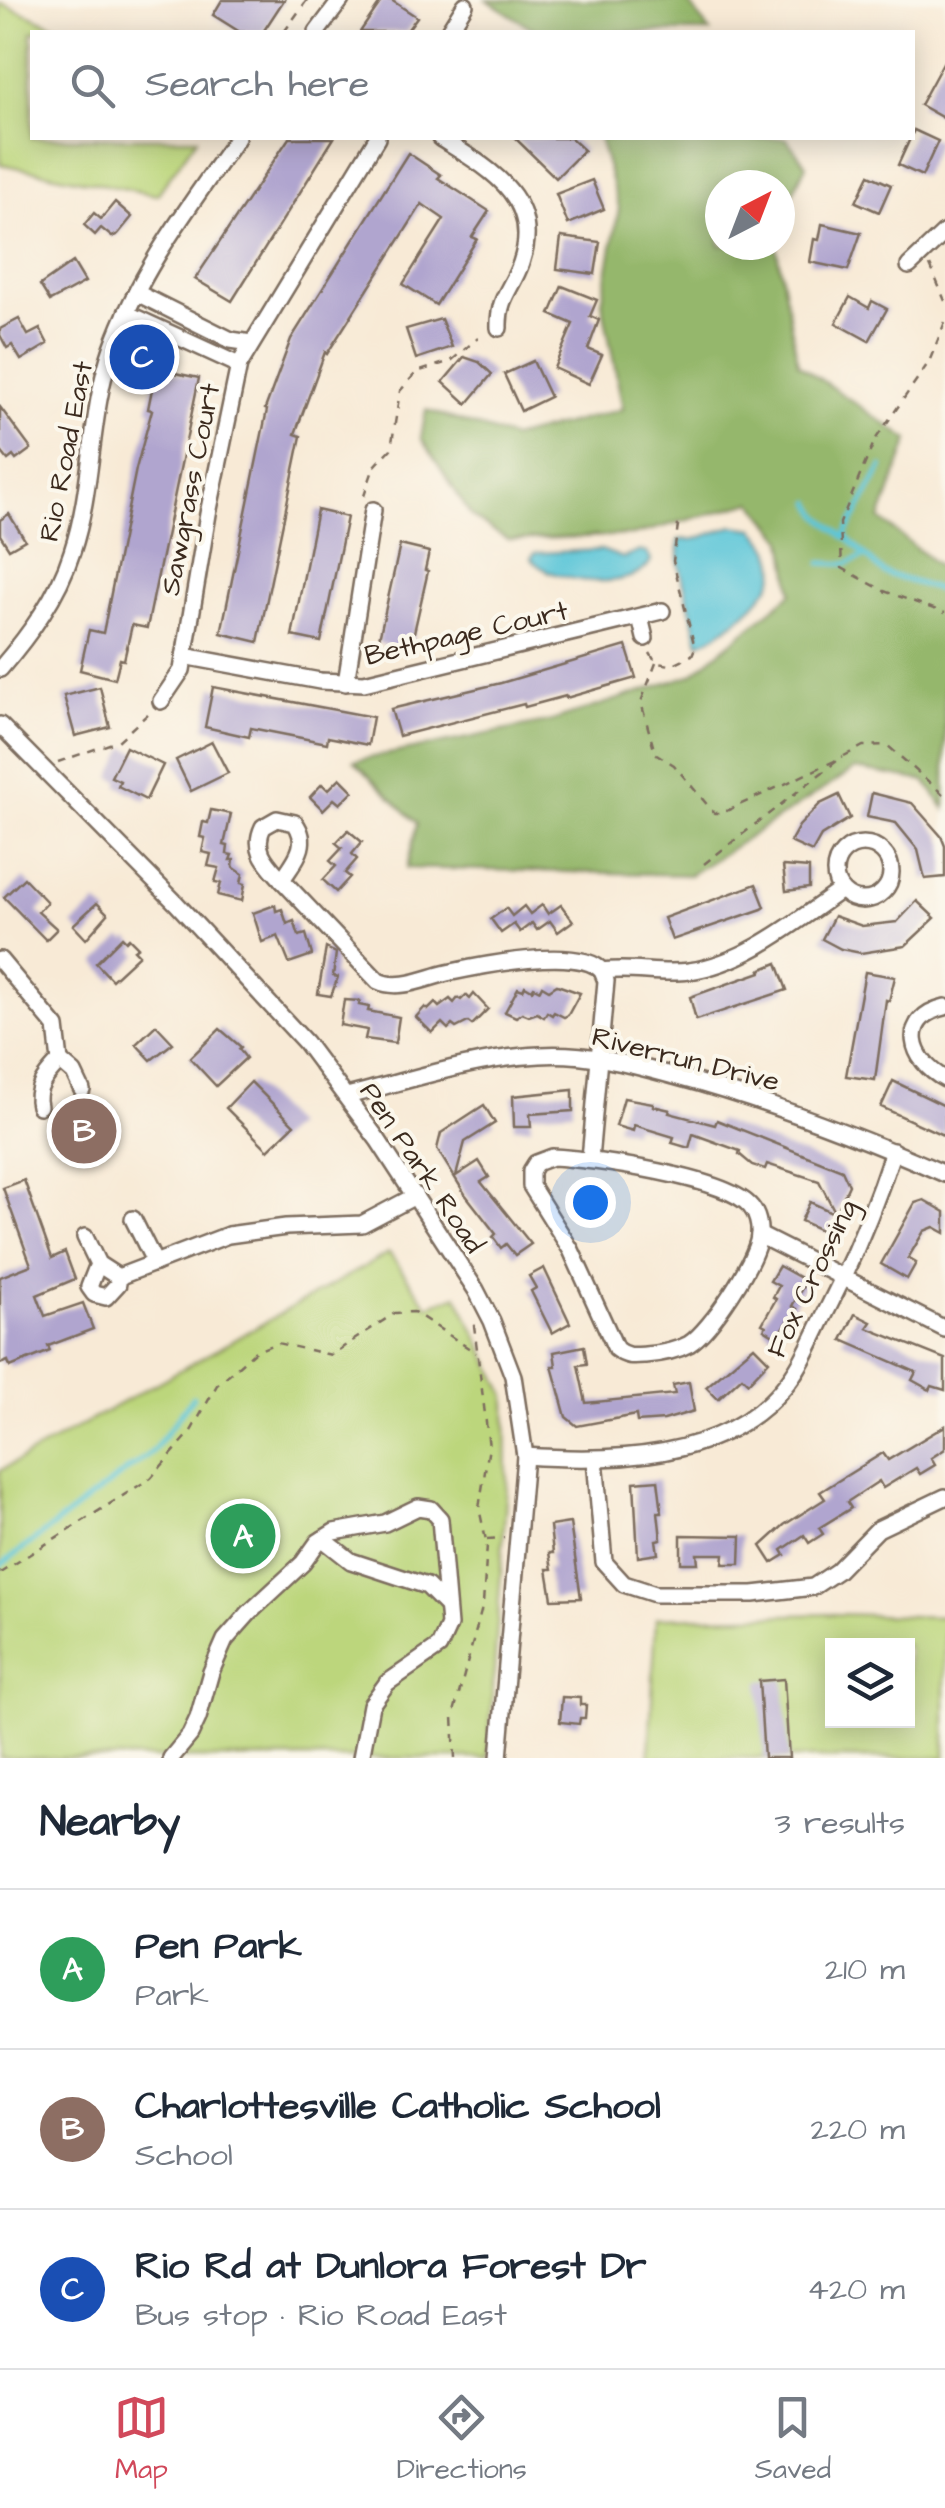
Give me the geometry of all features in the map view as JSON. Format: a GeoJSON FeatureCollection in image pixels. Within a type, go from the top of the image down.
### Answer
{"type":"FeatureCollection","features":[{"type":"Feature","properties":{"kind":"street"},"geometry":{"type":"LineString","coordinates":[[318,30],[341,0]]}},
{"type":"Feature","properties":{"kind":"street"},"geometry":{"type":"LineString","coordinates":[[449,30],[465,5]]}},
{"type":"Feature","properties":{"kind":"street","name":"Rio Road East"},"geometry":{"type":"LineString","coordinates":[[0,669],[42,614],[73,550],[107,365],[126,313],[186,212],[237,140]]}},
{"type":"Feature","properties":{"kind":"street","name":"Sawgrass Court"},"geometry":{"type":"LineString","coordinates":[[161,700],[179,678],[240,365],[376,140]]}},
{"type":"Feature","properties":{"kind":"street"},"geometry":{"type":"LineString","coordinates":[[443,140],[502,180],[519,204],[524,219],[524,251],[500,304],[499,328]]}},
{"type":"Feature","properties":{"kind":"street"},"geometry":{"type":"LineString","coordinates":[[909,266],[945,232]]}},
{"type":"Feature","properties":{"kind":"street"},"geometry":{"type":"LineString","coordinates":[[136,294],[232,340],[251,343]]}},
{"type":"Feature","properties":{"kind":"street"},"geometry":{"type":"LineString","coordinates":[[126,313],[240,365]]}},
{"type":"Feature","properties":{"kind":"street"},"geometry":{"type":"LineString","coordinates":[[346,683],[367,505]]}},
{"type":"Feature","properties":{"kind":"street","name":"Bethpage Court"},"geometry":{"type":"LineString","coordinates":[[184,656],[346,683],[383,680],[662,611]]}},
{"type":"Feature","properties":{"kind":"street"},"geometry":{"type":"LineString","coordinates":[[640,616],[645,638]]}},
{"type":"Feature","properties":{"kind":"street","name":"Pen Park Road"},"geometry":{"type":"LineString","coordinates":[[0,725],[272,1005],[347,1096],[476,1290],[501,1342],[520,1409],[524,1456],[499,1758]]}},
{"type":"Feature","properties":{"kind":"street"},"geometry":{"type":"LineString","coordinates":[[282,880],[386,985],[492,964],[537,960],[590,961],[602,971],[606,981],[590,1159]]}},
{"type":"Feature","properties":{"kind":"street"},"geometry":{"type":"LineString","coordinates":[[602,971],[628,967],[686,971],[726,962],[841,890]]}},
{"type":"Feature","properties":{"kind":"street"},"geometry":{"type":"LineString","coordinates":[[0,960],[56,1026],[60,1061],[74,1073],[82,1090]]}},
{"type":"Feature","properties":{"kind":"street"},"geometry":{"type":"LineString","coordinates":[[945,1007],[927,1014],[914,1041],[920,1061],[945,1079]]}},
{"type":"Feature","properties":{"kind":"street","name":"Riverrun Drive"},"geometry":{"type":"LineString","coordinates":[[347,1096],[503,1059],[544,1054],[598,1058],[756,1098],[945,1174]]}},
{"type":"Feature","properties":{"kind":"street"},"geometry":{"type":"LineString","coordinates":[[39,1106],[36,1098],[44,1079],[60,1061]]}},
{"type":"Feature","properties":{"kind":"street","name":"Fox Crossing"},"geometry":{"type":"LineString","coordinates":[[524,1456],[627,1457],[704,1440],[754,1416],[798,1368],[874,1209],[894,1152]]}},
{"type":"Feature","properties":{"kind":"street"},"geometry":{"type":"LineString","coordinates":[[544,1158],[590,1159],[664,1173],[734,1194],[751,1206],[757,1217],[757,1245],[707,1329],[689,1344],[650,1355],[623,1354],[614,1344],[571,1250],[530,1179],[531,1170],[544,1158]]}},
{"type":"Feature","properties":{"kind":"street"},"geometry":{"type":"LineString","coordinates":[[98,1264],[89,1287],[94,1294],[106,1297],[112,1293],[118,1277],[228,1235],[286,1227],[362,1224],[414,1196]]}},
{"type":"Feature","properties":{"kind":"street"},"geometry":{"type":"LineString","coordinates":[[133,1220],[156,1263]]}},
{"type":"Feature","properties":{"kind":"street"},"geometry":{"type":"LineString","coordinates":[[759,1235],[945,1329]]}},
{"type":"Feature","properties":{"kind":"street"},"geometry":{"type":"LineString","coordinates":[[85,1236],[98,1264],[118,1277]]}},
{"type":"Feature","properties":{"kind":"street"},"geometry":{"type":"LineString","coordinates":[[595,1459],[604,1562],[624,1584],[655,1594],[754,1594],[812,1587],[826,1580],[878,1529],[945,1497]]}},
{"type":"Feature","properties":{"kind":"street"},"geometry":{"type":"LineString","coordinates":[[170,1758],[190,1735],[226,1640],[323,1539],[334,1532],[385,1523],[418,1507],[431,1508],[440,1520],[449,1626],[440,1647],[386,1683],[371,1705],[360,1758]]}},
{"type":"Feature","properties":{"kind":"street"},"geometry":{"type":"LineString","coordinates":[[323,1539],[351,1562],[427,1586],[447,1606]]}},
{"type":"Feature","properties":{"kind":"path"},"geometry":{"type":"LineString","coordinates":[[285,30],[307,0]]}},
{"type":"Feature","properties":{"kind":"path"},"geometry":{"type":"LineString","coordinates":[[925,254],[945,300]]}},
{"type":"Feature","properties":{"kind":"path"},"geometry":{"type":"LineString","coordinates":[[945,322],[929,362],[875,440],[840,524],[842,568],[884,591],[945,613]]}},
{"type":"Feature","properties":{"kind":"path"},"geometry":{"type":"LineString","coordinates":[[367,505],[374,467],[391,449],[400,392],[416,372],[451,361],[478,338]]}},
{"type":"Feature","properties":{"kind":"path"},"geometry":{"type":"LineString","coordinates":[[656,663],[671,665],[692,655],[695,648],[674,569],[679,518]]}},
{"type":"Feature","properties":{"kind":"path"},"geometry":{"type":"LineString","coordinates":[[645,638],[656,663],[641,702],[655,753],[674,764],[714,813],[722,813],[863,746],[887,745],[945,796]]}},
{"type":"Feature","properties":{"kind":"path"},"geometry":{"type":"LineString","coordinates":[[52,764],[118,741],[161,700]]}},
{"type":"Feature","properties":{"kind":"path"},"geometry":{"type":"LineString","coordinates":[[704,864],[843,756]]}},
{"type":"Feature","properties":{"kind":"path"},"geometry":{"type":"LineString","coordinates":[[0,1572],[151,1478],[190,1433],[218,1385],[254,1352],[278,1343],[330,1354],[395,1313],[414,1312],[476,1352],[489,1447],[479,1508],[487,1546],[483,1604],[452,1716],[455,1758]]}},
{"type":"Feature","properties":{"kind":"green space"},"geometry":{"type":"Polygon","coordinates":[[[487,0],[687,0],[709,30],[535,30],[487,0]]]}},
{"type":"Feature","properties":{"kind":"green space"},"geometry":{"type":"Polygon","coordinates":[[[0,3],[65,30],[30,30],[30,140],[196,140],[157,195],[0,164],[0,3]]]}},
{"type":"Feature","properties":{"kind":"green space"},"geometry":{"type":"Polygon","coordinates":[[[600,140],[787,140],[806,165],[795,188],[795,170],[705,170],[705,260],[779,260],[798,364],[909,440],[880,519],[945,571],[945,809],[925,781],[855,769],[690,875],[407,868],[417,823],[354,761],[552,721],[691,675],[792,593],[784,540],[753,502],[633,535],[508,540],[472,517],[421,438],[426,410],[512,438],[623,409],[602,302],[619,208],[600,140]]]}},
{"type":"Feature","properties":{"kind":"green space"},"geometry":{"type":"Polygon","coordinates":[[[389,1253],[428,1306],[457,1295],[506,1396],[507,1484],[488,1758],[0,1758],[0,1471],[389,1253]]]}},
{"type":"Feature","properties":{"kind":"green space"},"geometry":{"type":"Polygon","coordinates":[[[831,1614],[945,1617],[945,1758],[649,1758],[656,1618],[831,1614]]]}},
{"type":"Feature","properties":{"kind":"water"},"geometry":{"type":"Polygon","coordinates":[[[733,526],[755,529],[773,555],[775,572],[765,592],[744,614],[699,643],[679,564],[679,540],[696,539],[733,526]]]}},
{"type":"Feature","properties":{"kind":"water"},"geometry":{"type":"Polygon","coordinates":[[[601,550],[623,558],[640,551],[651,560],[643,570],[629,577],[592,581],[555,574],[531,558],[535,553],[601,550]]]}},
{"type":"Feature","properties":{"kind":"building"},"geometry":{"type":"Polygon","coordinates":[[[222,0],[284,0],[264,30],[237,30],[213,15],[222,0]]]}},
{"type":"Feature","properties":{"kind":"building"},"geometry":{"type":"Polygon","coordinates":[[[382,0],[391,0],[417,17],[407,30],[361,30],[382,0]]]}},
{"type":"Feature","properties":{"kind":"building"},"geometry":{"type":"Polygon","coordinates":[[[945,59],[945,119],[920,105],[945,59]]]}},
{"type":"Feature","properties":{"kind":"building"},"geometry":{"type":"Polygon","coordinates":[[[915,130],[938,141],[922,176],[898,165],[909,140],[915,140],[915,130]]]}},
{"type":"Feature","properties":{"kind":"building"},"geometry":{"type":"Polygon","coordinates":[[[288,140],[333,140],[232,301],[195,279],[288,140]]]}},
{"type":"Feature","properties":{"kind":"building"},"geometry":{"type":"Polygon","coordinates":[[[517,140],[573,140],[584,150],[556,178],[517,140]]]}},
{"type":"Feature","properties":{"kind":"building"},"geometry":{"type":"Polygon","coordinates":[[[408,153],[489,211],[472,237],[477,239],[436,305],[403,284],[444,219],[422,204],[325,352],[295,434],[301,436],[258,642],[221,633],[265,409],[291,339],[408,153]]]}},
{"type":"Feature","properties":{"kind":"building"},"geometry":{"type":"Polygon","coordinates":[[[869,175],[891,185],[879,212],[856,202],[869,175]]]}},
{"type":"Feature","properties":{"kind":"building"},"geometry":{"type":"Polygon","coordinates":[[[592,180],[604,209],[568,224],[556,194],[592,180]]]}},
{"type":"Feature","properties":{"kind":"building"},"geometry":{"type":"Polygon","coordinates":[[[115,202],[132,217],[118,234],[112,237],[101,228],[95,235],[84,225],[94,213],[101,219],[115,202]]]}},
{"type":"Feature","properties":{"kind":"building"},"geometry":{"type":"Polygon","coordinates":[[[822,224],[861,233],[848,270],[810,262],[814,239],[819,240],[822,224]]]}},
{"type":"Feature","properties":{"kind":"building"},"geometry":{"type":"Polygon","coordinates":[[[561,237],[600,242],[595,274],[557,269],[561,237]]]}},
{"type":"Feature","properties":{"kind":"building"},"geometry":{"type":"Polygon","coordinates":[[[73,262],[85,282],[50,301],[40,285],[73,262]]]}},
{"type":"Feature","properties":{"kind":"building"},"geometry":{"type":"Polygon","coordinates":[[[562,286],[597,300],[590,316],[599,320],[588,349],[602,355],[589,384],[554,368],[573,324],[550,314],[562,286]]]}},
{"type":"Feature","properties":{"kind":"building"},"geometry":{"type":"Polygon","coordinates":[[[850,297],[869,308],[872,301],[887,309],[869,341],[836,323],[850,297]]]}},
{"type":"Feature","properties":{"kind":"building"},"geometry":{"type":"Polygon","coordinates":[[[19,319],[28,335],[40,329],[48,344],[21,360],[12,345],[7,348],[0,335],[0,329],[19,319]]]}},
{"type":"Feature","properties":{"kind":"building"},"geometry":{"type":"Polygon","coordinates":[[[441,319],[452,347],[416,359],[406,329],[441,319]]]}},
{"type":"Feature","properties":{"kind":"building"},"geometry":{"type":"Polygon","coordinates":[[[464,357],[479,362],[492,374],[467,404],[443,382],[464,357]]]}},
{"type":"Feature","properties":{"kind":"building"},"geometry":{"type":"Polygon","coordinates":[[[533,361],[550,397],[521,411],[504,374],[533,361]]]}},
{"type":"Feature","properties":{"kind":"building"},"geometry":{"type":"Polygon","coordinates":[[[156,369],[199,378],[147,628],[132,625],[115,679],[80,670],[89,630],[103,633],[152,410],[148,409],[156,369]]]}},
{"type":"Feature","properties":{"kind":"building"},"geometry":{"type":"Polygon","coordinates":[[[0,407],[31,449],[16,460],[13,456],[8,460],[0,450],[0,407]]]}},
{"type":"Feature","properties":{"kind":"building"},"geometry":{"type":"Polygon","coordinates":[[[317,510],[347,517],[321,642],[292,636],[317,510]]]}},
{"type":"Feature","properties":{"kind":"building"},"geometry":{"type":"Polygon","coordinates":[[[9,514],[25,540],[9,549],[0,535],[0,520],[9,514]]]}},
{"type":"Feature","properties":{"kind":"building"},"geometry":{"type":"Polygon","coordinates":[[[400,545],[429,552],[410,650],[378,643],[400,545]]]}},
{"type":"Feature","properties":{"kind":"building"},"geometry":{"type":"Polygon","coordinates":[[[626,646],[636,678],[399,736],[391,709],[501,683],[626,646]]]}},
{"type":"Feature","properties":{"kind":"building"},"geometry":{"type":"Polygon","coordinates":[[[100,687],[110,727],[75,736],[64,696],[100,687]]]}},
{"type":"Feature","properties":{"kind":"building"},"geometry":{"type":"Polygon","coordinates":[[[213,687],[373,717],[368,745],[328,737],[327,743],[251,728],[249,737],[205,727],[213,687]]]}},
{"type":"Feature","properties":{"kind":"building"},"geometry":{"type":"Polygon","coordinates":[[[212,742],[228,773],[191,791],[176,760],[212,742]]]}},
{"type":"Feature","properties":{"kind":"building"},"geometry":{"type":"Polygon","coordinates":[[[126,747],[163,765],[146,800],[118,786],[120,781],[111,777],[126,747]]]}},
{"type":"Feature","properties":{"kind":"building"},"geometry":{"type":"Polygon","coordinates":[[[340,778],[353,791],[340,804],[334,799],[323,810],[310,797],[322,784],[328,790],[340,778]]]}},
{"type":"Feature","properties":{"kind":"building"},"geometry":{"type":"Polygon","coordinates":[[[872,793],[912,803],[941,836],[945,846],[945,877],[925,879],[918,850],[896,823],[867,817],[872,793]]]}},
{"type":"Feature","properties":{"kind":"building"},"geometry":{"type":"Polygon","coordinates":[[[839,795],[850,818],[821,836],[812,852],[790,842],[820,804],[839,795]]]}},
{"type":"Feature","properties":{"kind":"building"},"geometry":{"type":"Polygon","coordinates":[[[211,810],[231,814],[224,845],[228,846],[227,854],[232,855],[233,867],[243,874],[242,901],[218,895],[221,883],[215,882],[219,868],[208,866],[211,854],[202,852],[203,822],[208,823],[211,810]]]}},
{"type":"Feature","properties":{"kind":"building"},"geometry":{"type":"Polygon","coordinates":[[[348,830],[362,842],[352,854],[357,859],[345,873],[350,877],[336,892],[323,880],[336,866],[330,861],[342,848],[336,843],[348,830]]]}},
{"type":"Feature","properties":{"kind":"building"},"geometry":{"type":"Polygon","coordinates":[[[783,866],[809,868],[809,888],[786,891],[783,866]]]}},
{"type":"Feature","properties":{"kind":"building"},"geometry":{"type":"Polygon","coordinates":[[[24,878],[47,902],[38,912],[57,929],[46,940],[4,897],[24,878]]]}},
{"type":"Feature","properties":{"kind":"building"},"geometry":{"type":"Polygon","coordinates":[[[756,884],[765,907],[762,909],[672,940],[664,918],[756,884]]]}},
{"type":"Feature","properties":{"kind":"building"},"geometry":{"type":"Polygon","coordinates":[[[917,901],[935,918],[905,946],[861,953],[822,939],[834,916],[862,926],[897,922],[917,901]]]}},
{"type":"Feature","properties":{"kind":"building"},"geometry":{"type":"Polygon","coordinates":[[[97,903],[108,914],[86,939],[73,925],[97,903]]]}},
{"type":"Feature","properties":{"kind":"building"},"geometry":{"type":"Polygon","coordinates":[[[275,905],[276,911],[282,909],[287,924],[294,921],[299,936],[306,934],[312,955],[289,963],[278,936],[262,942],[253,913],[275,905]]]}},
{"type":"Feature","properties":{"kind":"building"},"geometry":{"type":"Polygon","coordinates":[[[542,905],[548,914],[561,905],[573,921],[558,932],[550,921],[537,930],[532,923],[520,932],[514,924],[501,933],[491,919],[506,908],[512,916],[524,906],[530,914],[542,905]]]}},
{"type":"Feature","properties":{"kind":"building"},"geometry":{"type":"Polygon","coordinates":[[[122,937],[138,947],[134,950],[139,955],[112,980],[96,963],[122,937]]]}},
{"type":"Feature","properties":{"kind":"building"},"geometry":{"type":"Polygon","coordinates":[[[326,948],[336,953],[333,976],[338,977],[331,996],[318,994],[326,948]]]}},
{"type":"Feature","properties":{"kind":"building"},"geometry":{"type":"Polygon","coordinates":[[[777,963],[787,990],[696,1020],[690,997],[777,963]]]}},
{"type":"Feature","properties":{"kind":"building"},"geometry":{"type":"Polygon","coordinates":[[[865,972],[895,977],[889,1001],[886,1000],[875,1080],[846,1076],[865,972]]]}},
{"type":"Feature","properties":{"kind":"building"},"geometry":{"type":"Polygon","coordinates":[[[557,985],[580,993],[568,1015],[547,1012],[544,1017],[522,1013],[516,1017],[505,1012],[518,988],[540,990],[542,986],[549,990],[557,985]]]}},
{"type":"Feature","properties":{"kind":"building"},"geometry":{"type":"Polygon","coordinates":[[[474,994],[488,1009],[472,1025],[468,1022],[448,1029],[442,1023],[432,1033],[416,1017],[435,1003],[439,1007],[450,999],[454,1003],[474,994]]]}},
{"type":"Feature","properties":{"kind":"building"},"geometry":{"type":"Polygon","coordinates":[[[344,1000],[360,1001],[359,1005],[369,1007],[368,1011],[399,1017],[395,1043],[365,1039],[367,1030],[340,1025],[344,1000]]]}},
{"type":"Feature","properties":{"kind":"building"},"geometry":{"type":"Polygon","coordinates":[[[156,1025],[173,1043],[151,1060],[136,1044],[156,1025]]]}},
{"type":"Feature","properties":{"kind":"building"},"geometry":{"type":"Polygon","coordinates":[[[220,1029],[241,1047],[246,1058],[216,1086],[190,1058],[220,1029]]]}},
{"type":"Feature","properties":{"kind":"building"},"geometry":{"type":"Polygon","coordinates":[[[893,1081],[945,1106],[945,1136],[881,1107],[893,1081]]]}},
{"type":"Feature","properties":{"kind":"building"},"geometry":{"type":"Polygon","coordinates":[[[251,1082],[294,1125],[268,1150],[226,1108],[251,1082]]]}},
{"type":"Feature","properties":{"kind":"building"},"geometry":{"type":"Polygon","coordinates":[[[573,1090],[573,1111],[530,1114],[531,1127],[514,1127],[513,1096],[573,1090]]]}},
{"type":"Feature","properties":{"kind":"building"},"geometry":{"type":"Polygon","coordinates":[[[624,1098],[653,1103],[670,1110],[669,1113],[715,1125],[717,1120],[842,1170],[849,1185],[836,1214],[819,1181],[767,1164],[765,1169],[752,1165],[740,1151],[693,1134],[689,1148],[672,1143],[674,1137],[634,1125],[633,1131],[616,1126],[624,1098]]]}},
{"type":"Feature","properties":{"kind":"building"},"geometry":{"type":"Polygon","coordinates":[[[484,1105],[495,1123],[465,1142],[456,1176],[479,1161],[489,1177],[481,1182],[531,1244],[515,1255],[506,1244],[501,1248],[493,1237],[496,1234],[437,1149],[441,1133],[484,1105]]]}},
{"type":"Feature","properties":{"kind":"building"},"geometry":{"type":"Polygon","coordinates":[[[24,1180],[52,1258],[65,1252],[75,1279],[37,1295],[45,1316],[83,1303],[93,1329],[48,1346],[50,1351],[10,1367],[8,1361],[0,1364],[0,1277],[31,1265],[3,1188],[24,1180]]]}},
{"type":"Feature","properties":{"kind":"building"},"geometry":{"type":"Polygon","coordinates":[[[924,1200],[945,1212],[945,1233],[934,1227],[924,1231],[908,1258],[916,1263],[907,1279],[881,1264],[915,1203],[924,1200]]]}},
{"type":"Feature","properties":{"kind":"building"},"geometry":{"type":"Polygon","coordinates":[[[810,1202],[836,1214],[827,1233],[801,1221],[810,1202]]]}},
{"type":"Feature","properties":{"kind":"building"},"geometry":{"type":"Polygon","coordinates":[[[779,1266],[806,1281],[792,1306],[797,1309],[777,1337],[762,1324],[776,1299],[773,1297],[779,1286],[770,1281],[779,1266]]]}},
{"type":"Feature","properties":{"kind":"building"},"geometry":{"type":"Polygon","coordinates":[[[544,1268],[570,1323],[552,1333],[531,1291],[536,1288],[529,1276],[544,1268]]]}},
{"type":"Feature","properties":{"kind":"building"},"geometry":{"type":"Polygon","coordinates":[[[855,1314],[871,1322],[867,1328],[945,1359],[945,1390],[932,1386],[930,1390],[912,1380],[916,1372],[842,1340],[855,1314]]]}},
{"type":"Feature","properties":{"kind":"building"},"geometry":{"type":"Polygon","coordinates":[[[584,1346],[587,1364],[578,1365],[586,1403],[675,1394],[673,1385],[689,1382],[694,1411],[664,1420],[637,1422],[636,1415],[577,1426],[566,1417],[552,1366],[556,1366],[554,1352],[584,1346]]]}},
{"type":"Feature","properties":{"kind":"building"},"geometry":{"type":"Polygon","coordinates":[[[754,1346],[769,1361],[748,1383],[742,1377],[718,1399],[706,1387],[754,1346]]]}},
{"type":"Feature","properties":{"kind":"building"},"geometry":{"type":"Polygon","coordinates":[[[945,1426],[945,1449],[931,1458],[935,1465],[920,1474],[916,1468],[883,1488],[879,1481],[847,1502],[851,1508],[819,1528],[823,1534],[809,1543],[804,1535],[782,1550],[785,1555],[772,1563],[761,1546],[784,1525],[825,1499],[820,1492],[883,1453],[888,1460],[945,1426]]]}},
{"type":"Feature","properties":{"kind":"building"},"geometry":{"type":"Polygon","coordinates":[[[658,1480],[662,1512],[658,1512],[658,1554],[638,1557],[634,1482],[658,1480]]]}},
{"type":"Feature","properties":{"kind":"building"},"geometry":{"type":"Polygon","coordinates":[[[570,1523],[581,1598],[552,1599],[547,1569],[552,1569],[550,1526],[570,1523]]]}},
{"type":"Feature","properties":{"kind":"building"},"geometry":{"type":"Polygon","coordinates":[[[681,1535],[741,1536],[740,1564],[723,1564],[724,1554],[697,1554],[698,1563],[681,1563],[681,1535]]]}},
{"type":"Feature","properties":{"kind":"building"},"geometry":{"type":"Polygon","coordinates":[[[784,1679],[789,1758],[764,1758],[759,1681],[784,1679]]]}},
{"type":"Feature","properties":{"kind":"building"},"geometry":{"type":"Polygon","coordinates":[[[562,1697],[580,1698],[580,1705],[586,1705],[585,1718],[580,1718],[579,1724],[560,1722],[562,1697]]]}},
{"type":"Feature","properties":{"kind":"waterway"},"geometry":{"type":"LineString","coordinates":[[882,467],[845,536],[884,573],[945,592]]}},
{"type":"Feature","properties":{"kind":"waterway"},"geometry":{"type":"LineString","coordinates":[[812,502],[820,516],[844,537]]}},
{"type":"Feature","properties":{"kind":"waterway"},"geometry":{"type":"LineString","coordinates":[[821,563],[846,564],[865,556]]}},
{"type":"Feature","properties":{"kind":"waterway"},"geometry":{"type":"LineString","coordinates":[[0,1566],[153,1451],[193,1397]]}},
{"type":"Feature","properties":{"kind":"place","name":"Rio Rd at Dunlora Forest Dr"},"geometry":{"type":"Point","coordinates":[142,357]}},
{"type":"Feature","properties":{"kind":"place","name":"Charlottesville Catholic School"},"geometry":{"type":"Point","coordinates":[84,1131]}},
{"type":"Feature","properties":{"kind":"place","name":"Pen Park"},"geometry":{"type":"Point","coordinates":[243,1536]}}]}
